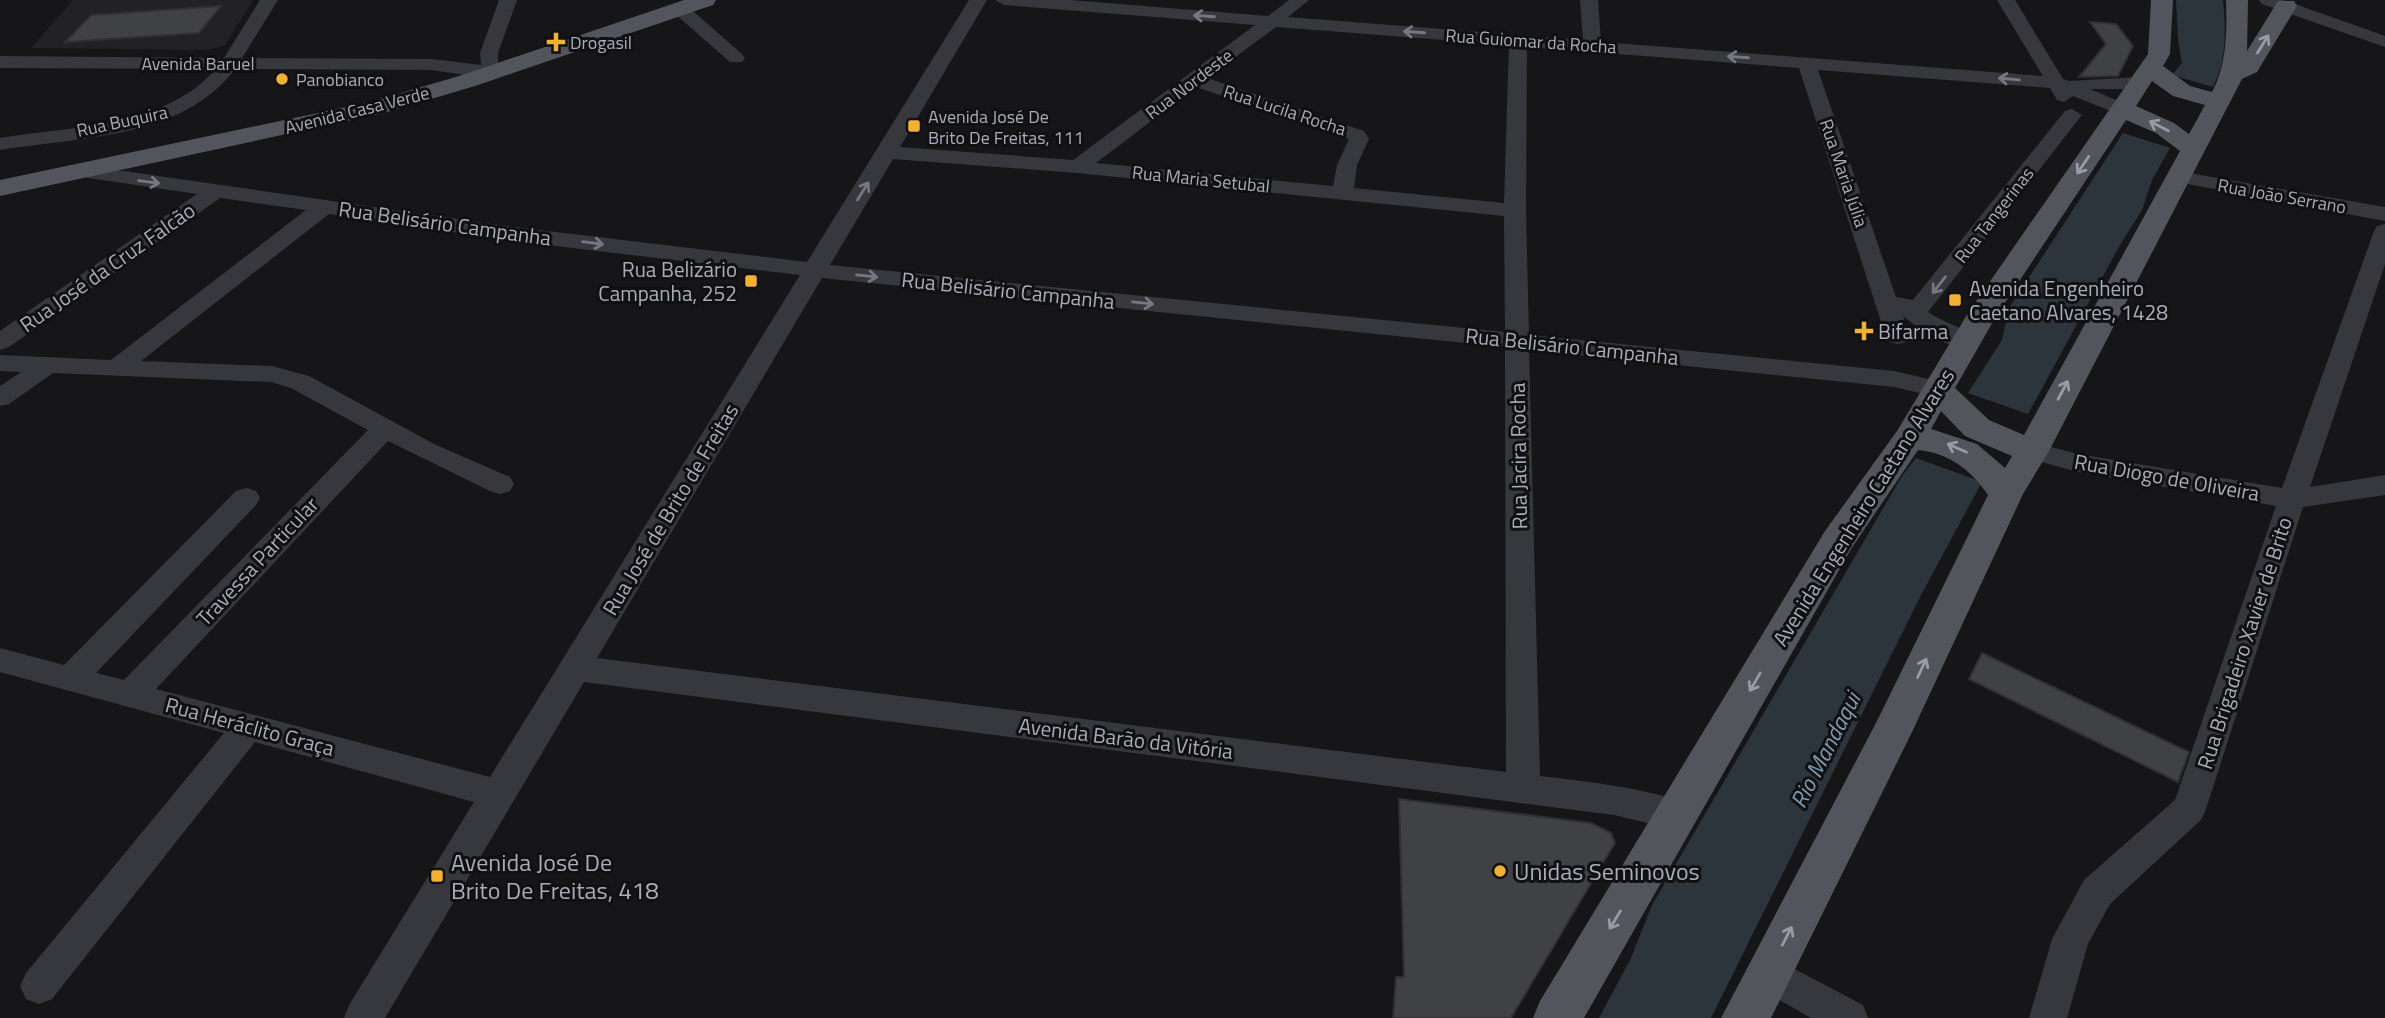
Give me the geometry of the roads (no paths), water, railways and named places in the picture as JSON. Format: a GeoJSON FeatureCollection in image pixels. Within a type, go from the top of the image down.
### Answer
{"type":"FeatureCollection","features":[{"type":"Feature","properties":{"kind":"main road","name":"Avenida Casa Verde"},"geometry":{"type":"LineString","coordinates":[[0,188],[375,108],[467,81],[705,0]]}},
{"type":"Feature","properties":{"kind":"main road","name":"Avenida Engenheiro Caetano Alvares"},"geometry":{"type":"LineString","coordinates":[[1557,1018],[1838,540],[1909,438],[1983,313],[2159,54],[2162,0]]}},
{"type":"Feature","properties":{"kind":"main road"},"geometry":{"type":"LineString","coordinates":[[1745,1018],[1893,730],[2006,494],[2032,451],[2233,75],[2238,31],[2237,0]]}},
{"type":"Feature","properties":{"kind":"main road"},"geometry":{"type":"LineString","coordinates":[[2233,75],[2249,67],[2277,3]]}},
{"type":"Feature","properties":{"kind":"main road"},"geometry":{"type":"LineString","coordinates":[[2145,75],[2192,97],[2220,100]]}},
{"type":"Feature","properties":{"kind":"main road"},"geometry":{"type":"LineString","coordinates":[[2120,111],[2165,128],[2193,149]]}},
{"type":"Feature","properties":{"kind":"main road"},"geometry":{"type":"LineString","coordinates":[[1937,389],[1977,428],[2032,451]]}},
{"type":"Feature","properties":{"kind":"main road"},"geometry":{"type":"LineString","coordinates":[[1909,438],[1937,440],[1966,451],[1983,463],[2006,494]]}},
{"type":"Feature","properties":{"kind":"street","name":"Rua Buquira"},"geometry":{"type":"LineString","coordinates":[[0,144],[115,124],[176,109],[206,91],[269,0]]}},
{"type":"Feature","properties":{"kind":"street"},"geometry":{"type":"LineString","coordinates":[[494,72],[489,63],[489,53],[508,0]]}},
{"type":"Feature","properties":{"kind":"street","name":"Rua José de Brito de Freitas"},"geometry":{"type":"LineString","coordinates":[[363,1018],[978,0]]}},
{"type":"Feature","properties":{"kind":"street","name":"Rua Guiomar da Rocha"},"geometry":{"type":"LineString","coordinates":[[1004,0],[2058,83],[2105,85],[2145,75]]}},
{"type":"Feature","properties":{"kind":"street","name":"Rua Nordeste"},"geometry":{"type":"LineString","coordinates":[[1077,167],[1300,0]]}},
{"type":"Feature","properties":{"kind":"street"},"geometry":{"type":"LineString","coordinates":[[1589,0],[1592,46]]}},
{"type":"Feature","properties":{"kind":"street"},"geometry":{"type":"LineString","coordinates":[[2006,0],[2058,83],[2071,115],[2120,111]]}},
{"type":"Feature","properties":{"kind":"street"},"geometry":{"type":"LineString","coordinates":[[2277,3],[2385,41]]}},
{"type":"Feature","properties":{"kind":"street"},"geometry":{"type":"LineString","coordinates":[[680,9],[736,58]]}},
{"type":"Feature","properties":{"kind":"street","name":"Rua Jacira Rocha"},"geometry":{"type":"LineString","coordinates":[[1518,40],[1515,211],[1522,788]]}},
{"type":"Feature","properties":{"kind":"street","name":"Avenida Baruel"},"geometry":{"type":"LineString","coordinates":[[0,62],[444,64],[494,72]]}},
{"type":"Feature","properties":{"kind":"street","name":"Rua Maria Júlia"},"geometry":{"type":"LineString","coordinates":[[1806,62],[1898,337]]}},
{"type":"Feature","properties":{"kind":"street","name":"Avenida Baruel"},"geometry":{"type":"LineString","coordinates":[[396,65],[467,81]]}},
{"type":"Feature","properties":{"kind":"street","name":"Rua Lucila Rocha"},"geometry":{"type":"LineString","coordinates":[[1194,80],[1357,135],[1359,139],[1347,165],[1343,193]]}},
{"type":"Feature","properties":{"kind":"street","name":"Rua Guiomar da Rocha"},"geometry":{"type":"LineString","coordinates":[[2058,83],[2120,111]]}},
{"type":"Feature","properties":{"kind":"street","name":"Rua Tangerinas"},"geometry":{"type":"LineString","coordinates":[[1915,313],[2071,115]]}},
{"type":"Feature","properties":{"kind":"street","name":"Rua Maria Setubal"},"geometry":{"type":"LineString","coordinates":[[887,152],[1077,167],[1515,211]]}},
{"type":"Feature","properties":{"kind":"street","name":"Rua Belisário Campanha"},"geometry":{"type":"LineString","coordinates":[[82,171],[514,234],[814,270],[1894,379],[1937,389]]}},
{"type":"Feature","properties":{"kind":"street","name":"Rua João Serrano"},"geometry":{"type":"LineString","coordinates":[[2178,177],[2385,215]]}},
{"type":"Feature","properties":{"kind":"street","name":"Rua José da Cruz Falcão"},"geometry":{"type":"LineString","coordinates":[[0,342],[214,192]]}},
{"type":"Feature","properties":{"kind":"street"},"geometry":{"type":"LineString","coordinates":[[117,368],[324,206]]}},
{"type":"Feature","properties":{"kind":"street","name":"Rua Brigadeiro Xavier de Brito"},"geometry":{"type":"LineString","coordinates":[[2048,1018],[2071,939],[2097,892],[2153,845],[2189,809],[2385,231]]}},
{"type":"Feature","properties":{"kind":"street","name":"Rua Maria Júlia"},"geometry":{"type":"LineString","coordinates":[[1882,283],[1933,327],[1967,341]]}},
{"type":"Feature","properties":{"kind":"street"},"geometry":{"type":"LineString","coordinates":[[0,363],[272,374],[317,390],[384,429],[500,484]]}},
{"type":"Feature","properties":{"kind":"street"},"geometry":{"type":"LineString","coordinates":[[0,398],[46,366]]}},
{"type":"Feature","properties":{"kind":"street","name":"Travessa Particular"},"geometry":{"type":"LineString","coordinates":[[131,694],[384,429]]}},
{"type":"Feature","properties":{"kind":"street","name":"Rua Diogo de Oliveira"},"geometry":{"type":"LineString","coordinates":[[2032,451],[2130,472],[2292,499],[2385,485]]}},
{"type":"Feature","properties":{"kind":"street"},"geometry":{"type":"LineString","coordinates":[[70,679],[246,498]]}},
{"type":"Feature","properties":{"kind":"street","name":"Rua Heráclito Graça"},"geometry":{"type":"LineString","coordinates":[[0,660],[499,794]]}},
{"type":"Feature","properties":{"kind":"street","name":"Avenida Barão da Vitória"},"geometry":{"type":"LineString","coordinates":[[575,668],[1614,800],[1677,815]]}},
{"type":"Feature","properties":{"kind":"street"},"geometry":{"type":"LineString","coordinates":[[38,986],[249,726]]}},
{"type":"Feature","properties":{"kind":"street"},"geometry":{"type":"LineString","coordinates":[[1768,973],[1849,1018]]}},
{"type":"Feature","properties":{"kind":"water"},"geometry":{"type":"Polygon","coordinates":[[[2176,0],[2223,0],[2224,45],[2221,66],[2213,87],[2172,75],[2182,63],[2176,0]]]}},
{"type":"Feature","properties":{"kind":"water"},"geometry":{"type":"Polygon","coordinates":[[[2123,133],[2170,148],[2152,180],[2142,210],[2120,245],[2028,414],[1968,393],[2002,340],[2009,308],[2123,133]]]}},
{"type":"Feature","properties":{"kind":"water","name":"Rio Mandaqui"},"geometry":{"type":"Polygon","coordinates":[[[1916,458],[1982,482],[1921,595],[1711,1018],[1599,1018],[1631,958],[1652,905],[1902,476],[1916,458]]]}},
{"type":"Feature","properties":{"kind":"place","name":"Drogasil"},"geometry":{"type":"Point","coordinates":[556,42]}},
{"type":"Feature","properties":{"kind":"place","name":"Panobianco"},"geometry":{"type":"Point","coordinates":[282,79]}},
{"type":"Feature","properties":{"kind":"place","name":"Avenida José De Brito De Freitas, 111"},"geometry":{"type":"Point","coordinates":[914,126]}},
{"type":"Feature","properties":{"kind":"place","name":"Rua Belizário Campanha, 252"},"geometry":{"type":"Point","coordinates":[751,281]}},
{"type":"Feature","properties":{"kind":"place","name":"Avenida Engenheiro Caetano Alvares, 1428"},"geometry":{"type":"Point","coordinates":[1955,300]}},
{"type":"Feature","properties":{"kind":"place","name":"Bifarma"},"geometry":{"type":"Point","coordinates":[1864,331]}},
{"type":"Feature","properties":{"kind":"place","name":"Unidas Seminovos"},"geometry":{"type":"Point","coordinates":[1500,871]}},
{"type":"Feature","properties":{"kind":"place","name":"Avenida José De Brito De Freitas, 418"},"geometry":{"type":"Point","coordinates":[437,876]}}]}
